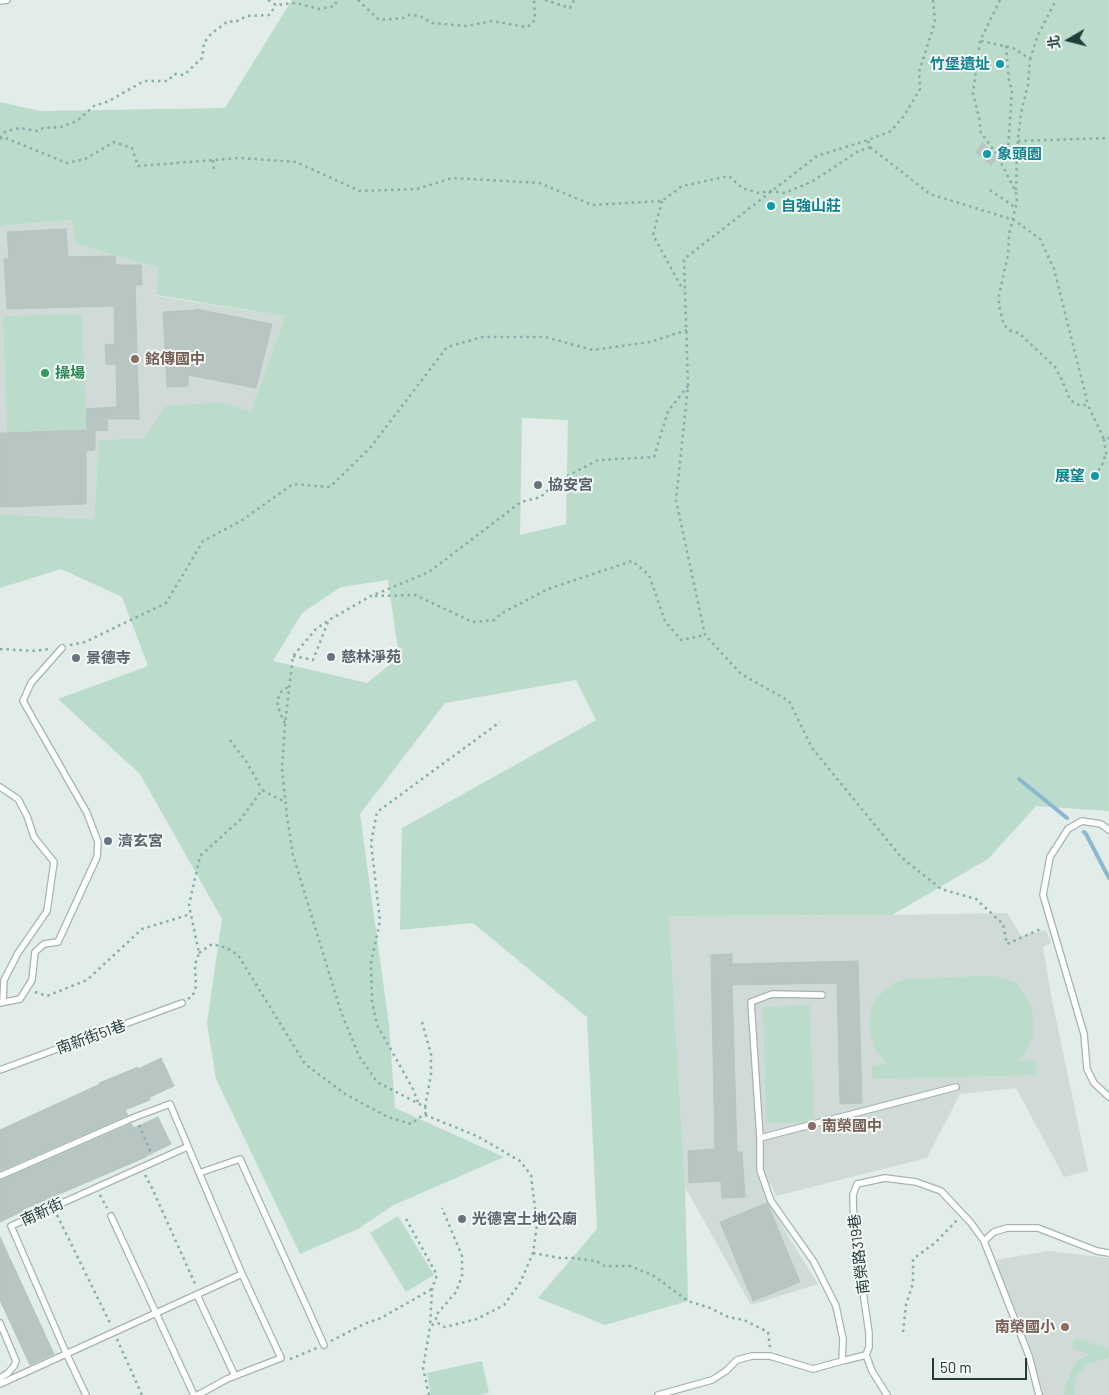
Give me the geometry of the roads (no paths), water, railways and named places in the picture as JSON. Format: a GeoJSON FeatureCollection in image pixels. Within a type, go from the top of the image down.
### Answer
{"type":"FeatureCollection","features":[{"type":"Feature","properties":{"kind":"lane"},"geometry":{"type":"LineString","coordinates":[[0,1],[6,0]]}},
{"type":"Feature","properties":{"kind":"lane"},"geometry":{"type":"LineString","coordinates":[[0,787],[18,799],[27,816],[34,837],[54,862],[47,911],[18,952],[4,980],[1,1002],[20,999],[32,980],[35,952],[44,944],[58,942],[97,857],[98,842],[87,813],[23,701],[31,683],[62,648]]}},
{"type":"Feature","properties":{"kind":"lane"},"geometry":{"type":"LineString","coordinates":[[1109,830],[1101,824],[1082,821],[1068,829],[1050,857],[1043,895],[1084,1034],[1087,1069],[1094,1083],[1109,1097]]}},
{"type":"Feature","properties":{"kind":"lane"},"geometry":{"type":"LineString","coordinates":[[822,995],[772,994],[751,1002],[760,1138],[760,1170],[771,1201],[814,1262],[836,1306],[843,1339],[842,1361]]}},
{"type":"Feature","properties":{"kind":"lane","name":"南新街51巷"},"geometry":{"type":"LineString","coordinates":[[0,1070],[182,1004]]}},
{"type":"Feature","properties":{"kind":"lane"},"geometry":{"type":"LineString","coordinates":[[760,1138],[956,1087]]}},
{"type":"Feature","properties":{"kind":"lane"},"geometry":{"type":"LineString","coordinates":[[0,1176],[135,1117],[170,1104],[186,1147],[280,1358],[235,1376],[196,1395],[111,1216]]}},
{"type":"Feature","properties":{"kind":"lane","name":"南新街"},"geometry":{"type":"LineString","coordinates":[[86,1395],[66,1355],[11,1226],[186,1147]]}},
{"type":"Feature","properties":{"kind":"lane"},"geometry":{"type":"LineString","coordinates":[[199,1173],[240,1159],[324,1345]]}},
{"type":"Feature","properties":{"kind":"lane","name":"南榮路319巷"},"geometry":{"type":"LineString","coordinates":[[866,1355],[869,1347],[869,1333],[854,1231],[852,1195],[857,1184],[885,1178],[916,1182],[941,1191],[963,1214],[984,1242],[1030,1356],[1039,1395]]}},
{"type":"Feature","properties":{"kind":"lane"},"geometry":{"type":"LineString","coordinates":[[984,1242],[994,1232],[1007,1228],[1038,1228],[1097,1251],[1109,1253]]}},
{"type":"Feature","properties":{"kind":"lane"},"geometry":{"type":"LineString","coordinates":[[0,1384],[242,1274]]}},
{"type":"Feature","properties":{"kind":"lane"},"geometry":{"type":"LineString","coordinates":[[197,1294],[235,1376]]}},
{"type":"Feature","properties":{"kind":"lane"},"geometry":{"type":"LineString","coordinates":[[0,1324],[16,1361],[8,1374],[0,1378]]}},
{"type":"Feature","properties":{"kind":"lane"},"geometry":{"type":"LineString","coordinates":[[658,1395],[712,1380],[726,1371],[737,1360],[752,1356],[770,1356],[813,1369],[866,1355],[872,1371],[887,1395]]}},
{"type":"Feature","properties":{"kind":"waterway"},"geometry":{"type":"LineString","coordinates":[[1019,779],[1067,818]]}},
{"type":"Feature","properties":{"kind":"waterway"},"geometry":{"type":"LineString","coordinates":[[1084,832],[1109,878]]}},
{"type":"Feature","properties":{"kind":"place","name":"竹堡遺址"},"geometry":{"type":"Point","coordinates":[1000,64]}},
{"type":"Feature","properties":{"kind":"place","name":"象頭園"},"geometry":{"type":"Point","coordinates":[987,154]}},
{"type":"Feature","properties":{"kind":"place","name":"自強山莊"},"geometry":{"type":"Point","coordinates":[771,206]}},
{"type":"Feature","properties":{"kind":"place","name":"銘傳國中"},"geometry":{"type":"Point","coordinates":[135,359]}},
{"type":"Feature","properties":{"kind":"place","name":"操場"},"geometry":{"type":"Point","coordinates":[45,373]}},
{"type":"Feature","properties":{"kind":"place","name":"展望"},"geometry":{"type":"Point","coordinates":[1095,476]}},
{"type":"Feature","properties":{"kind":"place","name":"協安宮"},"geometry":{"type":"Point","coordinates":[538,485]}},
{"type":"Feature","properties":{"kind":"place","name":"慈林淨苑"},"geometry":{"type":"Point","coordinates":[331,657]}},
{"type":"Feature","properties":{"kind":"place","name":"景德寺"},"geometry":{"type":"Point","coordinates":[76,658]}},
{"type":"Feature","properties":{"kind":"place","name":"濟玄宮"},"geometry":{"type":"Point","coordinates":[108,841]}},
{"type":"Feature","properties":{"kind":"place","name":"南榮國中"},"geometry":{"type":"Point","coordinates":[812,1126]}},
{"type":"Feature","properties":{"kind":"place","name":"光德宮土地公廟"},"geometry":{"type":"Point","coordinates":[462,1219]}},
{"type":"Feature","properties":{"kind":"place","name":"南榮國小"},"geometry":{"type":"Point","coordinates":[1065,1327]}}]}
